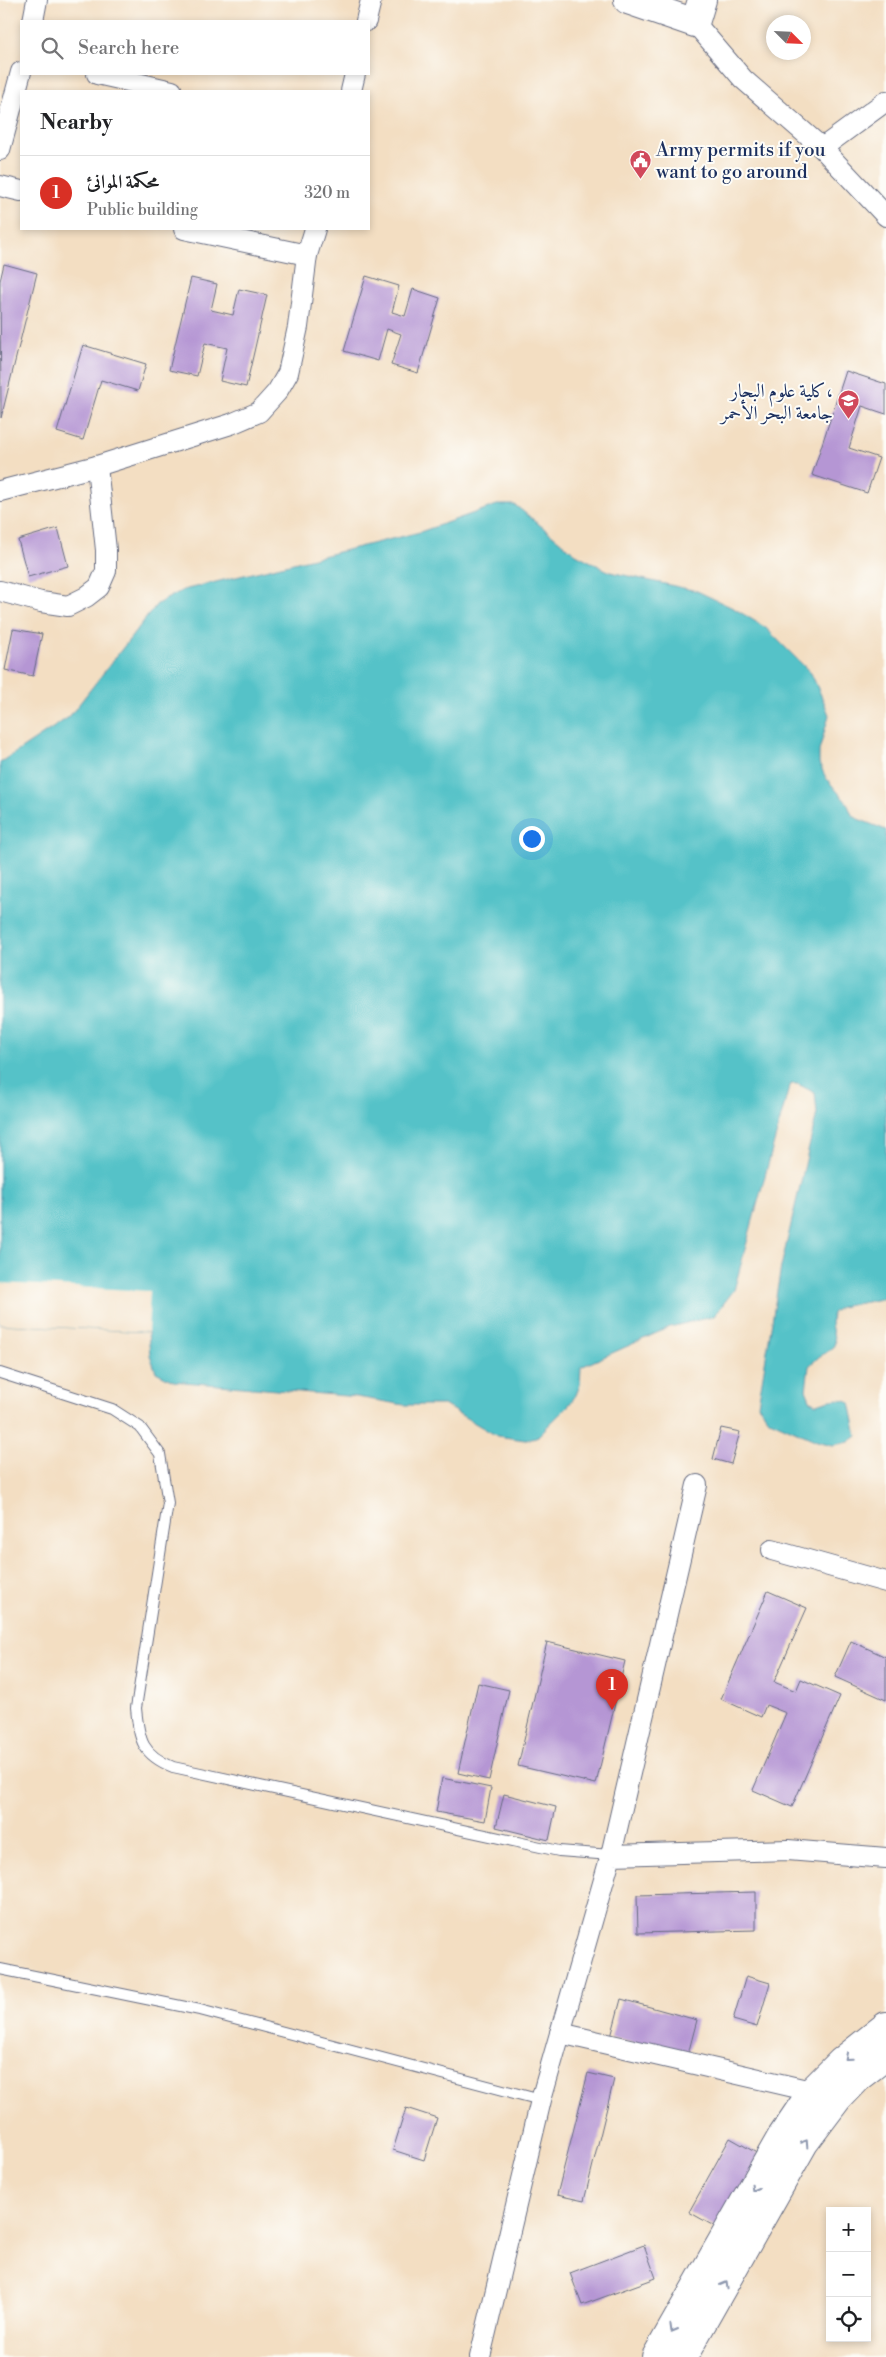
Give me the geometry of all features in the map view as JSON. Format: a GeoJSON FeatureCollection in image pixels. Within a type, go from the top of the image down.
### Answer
{"type":"FeatureCollection","features":[{"type":"Feature","properties":{"kind":"street"},"geometry":{"type":"LineString","coordinates":[[33,20],[37,0]]}},
{"type":"Feature","properties":{"kind":"street"},"geometry":{"type":"LineString","coordinates":[[366,20],[371,0]]}},
{"type":"Feature","properties":{"kind":"street"},"geometry":{"type":"LineString","coordinates":[[628,0],[698,12],[743,79],[822,148],[886,216]]}},
{"type":"Feature","properties":{"kind":"street"},"geometry":{"type":"LineString","coordinates":[[0,150],[20,75]]}},
{"type":"Feature","properties":{"kind":"street"},"geometry":{"type":"LineString","coordinates":[[101,75],[168,90]]}},
{"type":"Feature","properties":{"kind":"street"},"geometry":{"type":"LineString","coordinates":[[351,90],[355,75]]}},
{"type":"Feature","properties":{"kind":"street"},"geometry":{"type":"LineString","coordinates":[[822,148],[886,101]]}},
{"type":"Feature","properties":{"kind":"street"},"geometry":{"type":"LineString","coordinates":[[0,186],[20,191]]}},
{"type":"Feature","properties":{"kind":"street"},"geometry":{"type":"LineString","coordinates":[[189,230],[307,255]]}},
{"type":"Feature","properties":{"kind":"street"},"geometry":{"type":"LineString","coordinates":[[0,491],[97,466],[231,424],[259,412],[277,392],[288,373],[298,327],[307,255],[315,230]]}},
{"type":"Feature","properties":{"kind":"street"},"geometry":{"type":"LineString","coordinates":[[0,591],[41,602],[68,606],[86,597],[98,587],[106,571],[106,550],[97,466]]}},
{"type":"Feature","properties":{"kind":"street"},"geometry":{"type":"LineString","coordinates":[[480,2357],[541,2100],[612,1855],[697,1484]]}},
{"type":"Feature","properties":{"kind":"street"},"geometry":{"type":"LineString","coordinates":[[772,1550],[886,1582]]}},
{"type":"Feature","properties":{"kind":"street"},"geometry":{"type":"LineString","coordinates":[[612,1855],[788,1850],[886,1858]]}},
{"type":"Feature","properties":{"kind":"street"},"geometry":{"type":"LineString","coordinates":[[683,2357],[804,2143],[842,2062],[886,2026]]}},
{"type":"Feature","properties":{"kind":"street"},"geometry":{"type":"LineString","coordinates":[[560,2033],[826,2094]]}},
{"type":"Feature","properties":{"kind":"street"},"geometry":{"type":"LineString","coordinates":[[656,2357],[782,2136],[826,2094],[857,2078],[886,2056]]}},
{"type":"Feature","properties":{"kind":"lane"},"geometry":{"type":"LineString","coordinates":[[0,1373],[112,1409],[140,1427],[160,1454],[168,1503],[136,1708],[141,1740],[147,1752],[159,1761],[174,1767],[559,1851],[612,1855]]}},
{"type":"Feature","properties":{"kind":"lane"},"geometry":{"type":"LineString","coordinates":[[0,1969],[200,2010],[541,2100]]}},
{"type":"Feature","properties":{"kind":"water"},"geometry":{"type":"Polygon","coordinates":[[[497,505],[515,505],[576,554],[610,572],[697,591],[735,609],[766,628],[811,673],[824,702],[829,715],[819,751],[819,763],[826,778],[847,803],[852,815],[886,830],[886,1298],[840,1307],[832,1313],[831,1324],[835,1343],[832,1349],[820,1356],[809,1366],[806,1390],[810,1400],[816,1404],[838,1399],[850,1402],[857,1436],[849,1442],[833,1445],[817,1441],[770,1420],[758,1405],[781,1267],[817,1113],[815,1093],[798,1084],[791,1084],[788,1091],[734,1290],[714,1316],[670,1327],[581,1367],[580,1385],[576,1395],[569,1405],[536,1438],[525,1440],[497,1436],[444,1405],[404,1405],[357,1397],[173,1381],[156,1372],[150,1355],[148,1332],[0,1324],[0,763],[69,717],[157,604],[183,590],[420,532],[497,505]]]}},
{"type":"Feature","properties":{"kind":"pier"},"geometry":{"type":"Polygon","coordinates":[[[0,1283],[150,1291],[148,1332],[0,1324],[0,1283]]]}},
{"type":"Feature","properties":{"kind":"building"},"geometry":{"type":"Polygon","coordinates":[[[4,264],[37,273],[1,418],[0,281],[4,264]]]}},
{"type":"Feature","properties":{"kind":"building"},"geometry":{"type":"Polygon","coordinates":[[[366,276],[399,286],[392,312],[405,316],[413,289],[440,298],[418,373],[391,365],[401,334],[387,329],[378,361],[344,351],[366,276]]]}},
{"type":"Feature","properties":{"kind":"building"},"geometry":{"type":"Polygon","coordinates":[[[191,278],[217,284],[211,310],[233,315],[239,289],[267,295],[246,387],[220,381],[227,348],[205,343],[197,376],[169,370],[191,278]]]}},
{"type":"Feature","properties":{"kind":"building"},"geometry":{"type":"Polygon","coordinates":[[[83,345],[146,364],[138,391],[101,380],[83,440],[57,432],[83,345]]]}},
{"type":"Feature","properties":{"kind":"building"},"geometry":{"type":"Polygon","coordinates":[[[846,371],[886,384],[886,414],[862,406],[849,448],[879,458],[867,493],[812,475],[846,371]]]}},
{"type":"Feature","properties":{"kind":"building"},"geometry":{"type":"Polygon","coordinates":[[[58,528],[68,566],[28,577],[18,540],[58,528]]]}},
{"type":"Feature","properties":{"kind":"building"},"geometry":{"type":"Polygon","coordinates":[[[13,629],[42,634],[33,676],[5,670],[13,629]]]}},
{"type":"Feature","properties":{"kind":"building"},"geometry":{"type":"Polygon","coordinates":[[[721,1428],[740,1432],[731,1464],[713,1459],[721,1428]]]}},
{"type":"Feature","properties":{"kind":"building"},"geometry":{"type":"Polygon","coordinates":[[[768,1591],[807,1608],[774,1682],[796,1691],[801,1679],[840,1696],[792,1807],[753,1790],[786,1713],[766,1705],[761,1717],[721,1699],[768,1591]]]}},
{"type":"Feature","properties":{"kind":"building"},"geometry":{"type":"Polygon","coordinates":[[[851,1641],[886,1657],[886,1700],[835,1677],[851,1641]]]}},
{"type":"Feature","properties":{"kind":"building"},"geometry":{"type":"Polygon","coordinates":[[[547,1642],[625,1661],[596,1784],[518,1766],[547,1642]]]}},
{"type":"Feature","properties":{"kind":"building"},"geometry":{"type":"Polygon","coordinates":[[[478,1683],[509,1690],[489,1780],[458,1773],[478,1683]]]}},
{"type":"Feature","properties":{"kind":"building"},"geometry":{"type":"Polygon","coordinates":[[[442,1778],[491,1788],[485,1821],[436,1812],[442,1778]]]}},
{"type":"Feature","properties":{"kind":"building"},"geometry":{"type":"Polygon","coordinates":[[[504,1794],[556,1807],[549,1840],[496,1827],[504,1794]]]}},
{"type":"Feature","properties":{"kind":"building"},"geometry":{"type":"Polygon","coordinates":[[[756,1892],[756,1930],[638,1933],[637,1895],[756,1892]]]}},
{"type":"Feature","properties":{"kind":"building"},"geometry":{"type":"Polygon","coordinates":[[[746,1976],[770,1983],[757,2027],[733,2020],[746,1976]]]}},
{"type":"Feature","properties":{"kind":"building"},"geometry":{"type":"Polygon","coordinates":[[[621,1999],[697,2020],[687,2058],[611,2037],[621,1999]]]}},
{"type":"Feature","properties":{"kind":"building"},"geometry":{"type":"Polygon","coordinates":[[[588,2073],[614,2079],[584,2201],[557,2195],[588,2073]]]}},
{"type":"Feature","properties":{"kind":"building"},"geometry":{"type":"Polygon","coordinates":[[[406,2108],[437,2118],[424,2160],[393,2150],[406,2108]]]}},
{"type":"Feature","properties":{"kind":"building"},"geometry":{"type":"Polygon","coordinates":[[[730,2138],[762,2156],[721,2230],[689,2212],[730,2138]]]}},
{"type":"Feature","properties":{"kind":"building"},"geometry":{"type":"Polygon","coordinates":[[[644,2245],[656,2278],[582,2305],[570,2273],[644,2245]]]}},
{"type":"Feature","properties":{"kind":"place","name":"Army permits if you want to go around"},"geometry":{"type":"Point","coordinates":[640,179]}},
{"type":"Feature","properties":{"kind":"place","name":"كلية علوم البحار، جامعة البحر الأحمر"},"geometry":{"type":"Point","coordinates":[849,420]}},
{"type":"Feature","properties":{"kind":"place","name":"محكمة الموانئ"},"geometry":{"type":"Point","coordinates":[612,1710]}}]}
